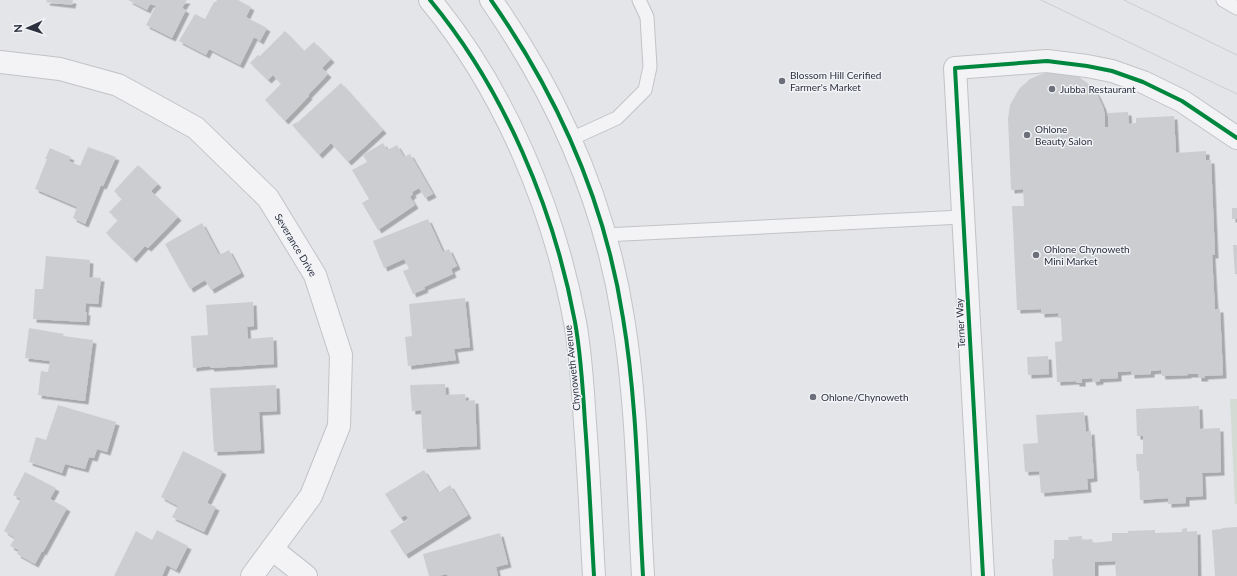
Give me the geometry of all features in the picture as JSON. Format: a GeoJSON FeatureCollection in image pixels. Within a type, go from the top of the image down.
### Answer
{"type":"FeatureCollection","features":[{"type":"Feature","properties":{"kind":"street","name":"Chynoweth Avenue"},"geometry":{"type":"LineString","coordinates":[[430,0],[472,58],[501,108],[529,166],[547,213],[563,265],[575,323],[582,378],[594,576]]}},
{"type":"Feature","properties":{"kind":"street"},"geometry":{"type":"LineString","coordinates":[[490,0],[512,30],[543,82],[571,139],[594,198],[612,260],[623,318],[630,376],[643,576]]}},
{"type":"Feature","properties":{"kind":"street","name":"Terner Way"},"geometry":{"type":"LineString","coordinates":[[982,576],[955,68],[1047,61],[1112,71],[1143,82],[1182,101],[1237,138]]}},
{"type":"Feature","properties":{"kind":"street","name":"Severance Drive"},"geometry":{"type":"LineString","coordinates":[[0,62],[60,69],[118,86],[196,128],[268,198],[315,275],[341,354],[339,426],[311,496],[252,576]]}},
{"type":"Feature","properties":{"kind":"street"},"geometry":{"type":"LineString","coordinates":[[272,549],[306,576]]}},
{"type":"Feature","properties":{"kind":"lane"},"geometry":{"type":"LineString","coordinates":[[571,139],[617,118],[645,90],[650,67],[647,17],[639,0]]}},
{"type":"Feature","properties":{"kind":"lane"},"geometry":{"type":"LineString","coordinates":[[1223,0],[1237,8]]}},
{"type":"Feature","properties":{"kind":"lane"},"geometry":{"type":"LineString","coordinates":[[605,236],[962,217]]}},
{"type":"Feature","properties":{"kind":"shaded area"},"geometry":{"type":"Polygon","coordinates":[[[1230,399],[1237,399],[1237,504],[1235,504],[1230,399]]]}},
{"type":"Feature","properties":{"kind":"building"},"geometry":{"type":"Polygon","coordinates":[[[47,0],[73,0],[72,5],[46,2],[47,0]]]}},
{"type":"Feature","properties":{"kind":"building"},"geometry":{"type":"Polygon","coordinates":[[[128,0],[187,0],[182,8],[186,10],[172,38],[146,25],[156,6],[150,4],[147,10],[128,0]]]}},
{"type":"Feature","properties":{"kind":"building"},"geometry":{"type":"Polygon","coordinates":[[[217,0],[238,0],[251,7],[246,17],[267,28],[260,41],[254,37],[240,65],[209,49],[206,55],[179,41],[195,14],[205,19],[214,2],[217,0]]]}},
{"type":"Feature","properties":{"kind":"building"},"geometry":{"type":"Polygon","coordinates":[[[285,31],[304,51],[314,42],[331,59],[322,68],[328,74],[285,121],[265,100],[281,84],[273,75],[268,80],[250,63],[258,55],[260,56],[285,31]]]}},
{"type":"Feature","properties":{"kind":"building"},"geometry":{"type":"Polygon","coordinates":[[[1050,72],[1071,74],[1079,77],[1090,85],[1097,94],[1103,107],[1105,127],[1108,127],[1108,113],[1128,112],[1129,124],[1136,123],[1136,118],[1174,116],[1176,153],[1206,151],[1206,160],[1211,160],[1215,255],[1212,255],[1215,309],[1220,309],[1223,375],[1204,376],[1205,378],[1198,378],[1198,374],[1162,376],[1161,370],[1151,371],[1151,374],[1131,375],[1131,371],[1118,372],[1118,378],[1100,379],[1100,381],[1093,382],[1092,378],[1082,379],[1082,383],[1076,383],[1076,381],[1057,382],[1055,342],[1062,341],[1061,318],[1058,318],[1058,313],[1041,314],[1041,309],[1017,310],[1012,206],[1024,206],[1023,189],[1011,190],[1008,119],[1010,105],[1019,89],[1030,79],[1050,72]]]}},
{"type":"Feature","properties":{"kind":"building"},"geometry":{"type":"Polygon","coordinates":[[[341,83],[383,130],[348,162],[331,143],[319,155],[292,125],[297,123],[341,83]]]}},
{"type":"Feature","properties":{"kind":"building"},"geometry":{"type":"Polygon","coordinates":[[[383,143],[387,150],[397,145],[404,157],[410,154],[433,194],[425,198],[419,188],[412,192],[413,194],[410,197],[415,205],[378,230],[362,203],[369,199],[352,170],[367,162],[363,155],[383,143]]]}},
{"type":"Feature","properties":{"kind":"building"},"geometry":{"type":"Polygon","coordinates":[[[88,147],[116,157],[103,186],[101,185],[85,224],[73,218],[77,207],[35,189],[50,148],[71,157],[69,161],[80,166],[88,147]]]}},
{"type":"Feature","properties":{"kind":"building"},"geometry":{"type":"Polygon","coordinates":[[[138,165],[158,184],[151,191],[178,217],[148,248],[145,246],[133,259],[106,233],[118,220],[109,212],[122,199],[114,191],[138,165]]]}},
{"type":"Feature","properties":{"kind":"building"},"geometry":{"type":"Polygon","coordinates":[[[1232,208],[1237,208],[1237,219],[1232,219],[1232,208]]]}},
{"type":"Feature","properties":{"kind":"building"},"geometry":{"type":"Polygon","coordinates":[[[428,219],[443,252],[449,249],[457,266],[451,269],[453,274],[424,287],[425,289],[413,294],[403,271],[409,269],[404,259],[384,268],[373,241],[428,219]]]}},
{"type":"Feature","properties":{"kind":"building"},"geometry":{"type":"Polygon","coordinates":[[[202,223],[219,255],[229,250],[241,273],[211,290],[205,280],[190,289],[165,244],[202,223]]]}},
{"type":"Feature","properties":{"kind":"building"},"geometry":{"type":"Polygon","coordinates":[[[1233,245],[1237,245],[1237,274],[1235,274],[1233,245]]]}},
{"type":"Feature","properties":{"kind":"building"},"geometry":{"type":"Polygon","coordinates":[[[46,256],[90,260],[89,277],[101,278],[98,304],[86,303],[86,322],[33,319],[35,289],[43,289],[46,256]]]}},
{"type":"Feature","properties":{"kind":"building"},"geometry":{"type":"Polygon","coordinates":[[[465,298],[470,347],[454,349],[456,360],[408,366],[405,337],[412,336],[409,304],[465,298]]]}},
{"type":"Feature","properties":{"kind":"building"},"geometry":{"type":"Polygon","coordinates":[[[253,302],[254,326],[247,327],[248,339],[273,337],[274,364],[193,368],[191,336],[208,335],[206,305],[253,302]]]}},
{"type":"Feature","properties":{"kind":"building"},"geometry":{"type":"Polygon","coordinates":[[[29,328],[64,334],[63,336],[93,340],[85,401],[38,395],[41,371],[48,372],[50,361],[25,358],[29,328]]]}},
{"type":"Feature","properties":{"kind":"building"},"geometry":{"type":"Polygon","coordinates":[[[1048,356],[1049,374],[1028,375],[1027,357],[1048,356]]]}},
{"type":"Feature","properties":{"kind":"building"},"geometry":{"type":"Polygon","coordinates":[[[445,384],[446,395],[465,394],[466,401],[475,400],[477,446],[423,449],[421,410],[412,411],[410,385],[445,384]]]}},
{"type":"Feature","properties":{"kind":"building"},"geometry":{"type":"Polygon","coordinates":[[[276,385],[277,411],[259,412],[261,450],[214,452],[210,388],[276,385]]]}},
{"type":"Feature","properties":{"kind":"building"},"geometry":{"type":"Polygon","coordinates":[[[58,405],[116,422],[107,452],[97,449],[94,458],[89,457],[85,469],[65,464],[62,473],[29,462],[36,437],[46,440],[58,405]]]}},
{"type":"Feature","properties":{"kind":"building"},"geometry":{"type":"Polygon","coordinates":[[[1199,406],[1200,429],[1220,428],[1221,472],[1202,473],[1203,496],[1186,497],[1186,503],[1168,504],[1168,498],[1140,500],[1139,471],[1137,471],[1136,454],[1143,454],[1143,436],[1137,436],[1136,409],[1199,406]]]}},
{"type":"Feature","properties":{"kind":"building"},"geometry":{"type":"Polygon","coordinates":[[[1084,412],[1086,432],[1091,431],[1094,478],[1087,479],[1088,489],[1041,493],[1039,471],[1025,472],[1023,444],[1038,443],[1036,415],[1084,412]]]}},
{"type":"Feature","properties":{"kind":"building"},"geometry":{"type":"Polygon","coordinates":[[[183,451],[223,471],[207,503],[216,507],[204,532],[172,517],[178,506],[161,497],[183,451]]]}},
{"type":"Feature","properties":{"kind":"building"},"geometry":{"type":"Polygon","coordinates":[[[424,470],[438,493],[450,485],[468,515],[405,555],[390,531],[408,519],[406,515],[400,518],[385,494],[424,470]]]}},
{"type":"Feature","properties":{"kind":"building"},"geometry":{"type":"Polygon","coordinates":[[[25,472],[56,488],[50,499],[67,508],[35,564],[17,554],[19,550],[10,546],[15,538],[4,531],[21,499],[13,495],[25,472]]]}},
{"type":"Feature","properties":{"kind":"building"},"geometry":{"type":"Polygon","coordinates":[[[1237,527],[1237,576],[1215,576],[1212,530],[1237,527]]]}},
{"type":"Feature","properties":{"kind":"building"},"geometry":{"type":"Polygon","coordinates":[[[1187,528],[1187,532],[1197,531],[1198,576],[1116,576],[1115,561],[1095,562],[1095,576],[1053,576],[1052,559],[1054,559],[1054,540],[1069,540],[1068,537],[1082,536],[1082,540],[1092,539],[1093,543],[1112,541],[1112,533],[1155,530],[1155,533],[1182,532],[1182,529],[1187,528]]]}},
{"type":"Feature","properties":{"kind":"building"},"geometry":{"type":"Polygon","coordinates":[[[157,530],[188,546],[176,570],[167,565],[162,576],[114,576],[136,531],[152,540],[157,530]]]}},
{"type":"Feature","properties":{"kind":"building"},"geometry":{"type":"Polygon","coordinates":[[[500,533],[508,564],[496,567],[498,576],[448,576],[447,574],[429,576],[423,554],[500,533]]]}},
{"type":"Feature","properties":{"kind":"tram line"},"geometry":{"type":"LineString","coordinates":[[1041,0],[1237,94]]}},
{"type":"Feature","properties":{"kind":"tram line"},"geometry":{"type":"LineString","coordinates":[[1124,0],[1237,55]]}},
{"type":"Feature","properties":{"kind":"cycle path"},"geometry":{"type":"LineString","coordinates":[[430,0],[457,35],[481,72],[503,111],[539,194],[554,237],[566,279],[575,322],[583,385],[594,576]]}},
{"type":"Feature","properties":{"kind":"cycle path"},"geometry":{"type":"LineString","coordinates":[[491,0],[515,36],[557,112],[591,192],[604,233],[615,275],[628,350],[634,414],[643,576]]}},
{"type":"Feature","properties":{"kind":"cycle path"},"geometry":{"type":"LineString","coordinates":[[983,576],[955,68],[1047,61],[1112,71],[1143,82],[1182,101],[1237,138]]}},
{"type":"Feature","properties":{"kind":"place","name":"Blossom Hill Cerified Farmer's Market"},"geometry":{"type":"Point","coordinates":[782,81]}},
{"type":"Feature","properties":{"kind":"place","name":"Jubba Restaurant"},"geometry":{"type":"Point","coordinates":[1052,89]}},
{"type":"Feature","properties":{"kind":"place","name":"Ohlone Beauty Salon"},"geometry":{"type":"Point","coordinates":[1027,135]}},
{"type":"Feature","properties":{"kind":"place","name":"Ohlone Chynoweth Mini Market"},"geometry":{"type":"Point","coordinates":[1036,255]}},
{"type":"Feature","properties":{"kind":"place","name":"Ohlone/Chynoweth"},"geometry":{"type":"Point","coordinates":[813,397]}}]}
